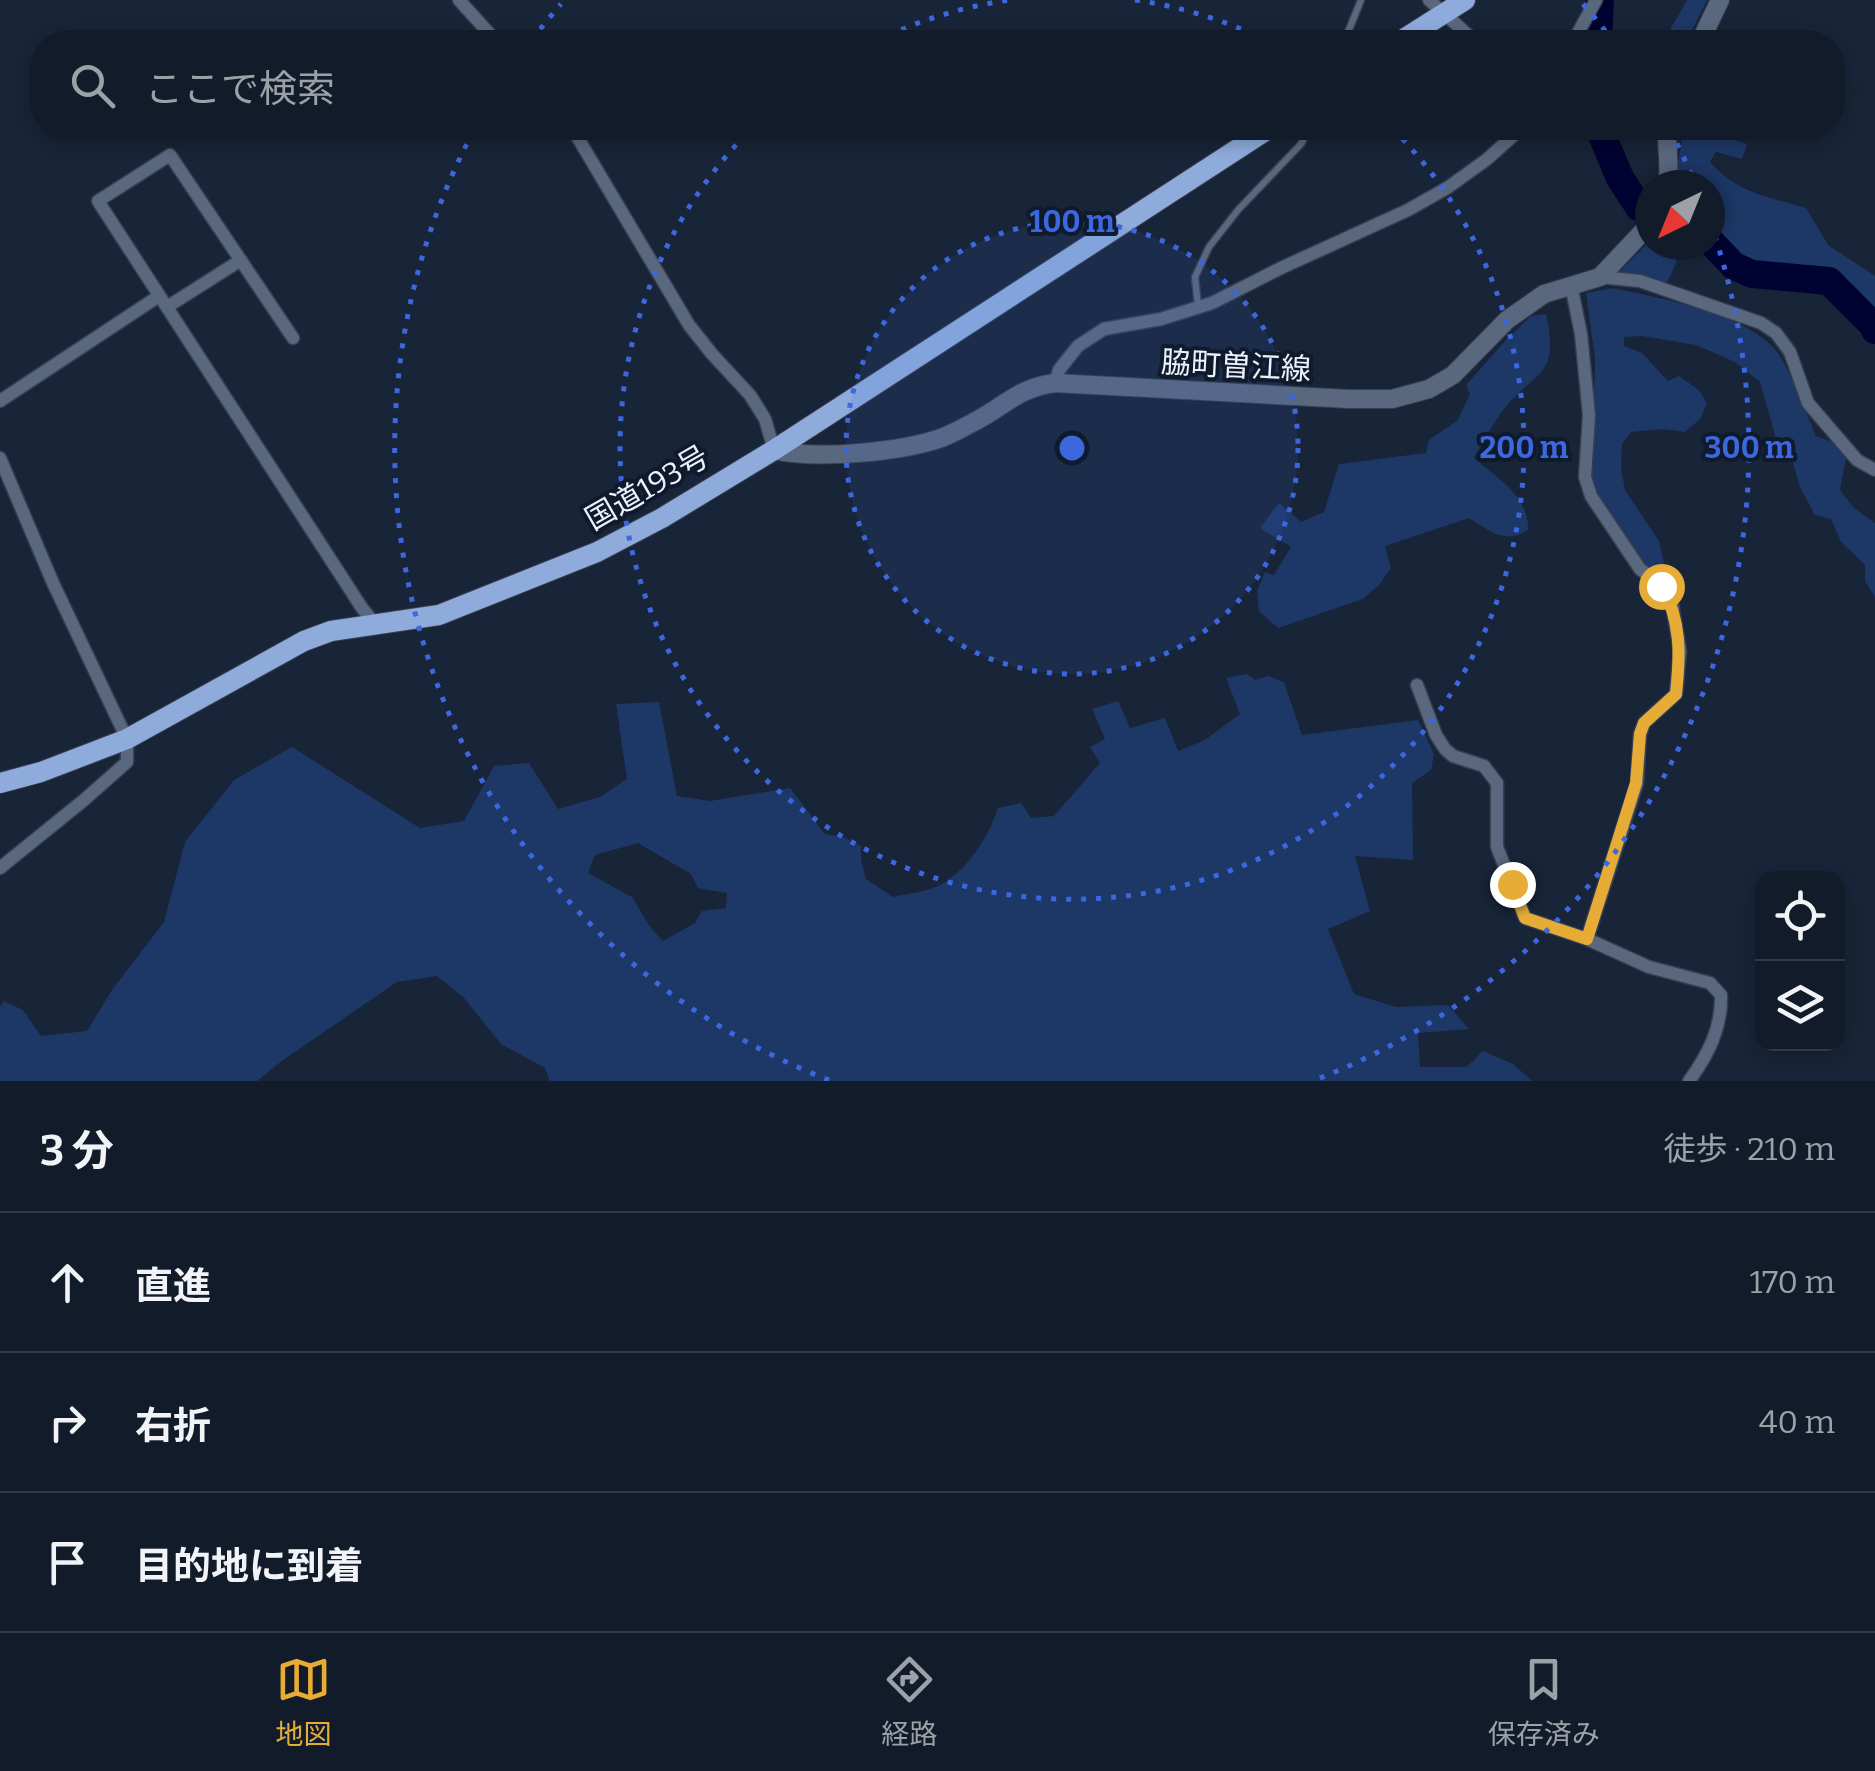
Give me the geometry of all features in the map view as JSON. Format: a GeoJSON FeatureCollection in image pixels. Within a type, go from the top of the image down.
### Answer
{"type":"FeatureCollection","features":[{"type":"Feature","properties":{"kind":"highway"},"geometry":{"type":"LineString","coordinates":[[1412,30],[1437,6],[1464,0]]}},
{"type":"Feature","properties":{"kind":"highway","name":"国道193号"},"geometry":{"type":"LineString","coordinates":[[0,783],[56,767],[127,739],[304,641],[331,632],[440,615],[598,552],[774,450],[1252,140]]}},
{"type":"Feature","properties":{"kind":"main road"},"geometry":{"type":"LineString","coordinates":[[1706,30],[1720,0]]}},
{"type":"Feature","properties":{"kind":"main road"},"geometry":{"type":"LineString","coordinates":[[1667,140],[1668,170]]}},
{"type":"Feature","properties":{"kind":"main road","name":"脇町曽江線"},"geometry":{"type":"LineString","coordinates":[[774,450],[824,454],[888,449],[943,437],[976,422],[1034,386],[1055,383],[1349,400],[1392,399],[1429,389],[1453,375],[1507,320],[1544,294],[1600,276],[1635,240]]}},
{"type":"Feature","properties":{"kind":"street"},"geometry":{"type":"LineString","coordinates":[[460,0],[486,30]]}},
{"type":"Feature","properties":{"kind":"street"},"geometry":{"type":"LineString","coordinates":[[1579,30],[1595,1]]}},
{"type":"Feature","properties":{"kind":"street"},"geometry":{"type":"LineString","coordinates":[[1437,6],[1463,30]]}},
{"type":"Feature","properties":{"kind":"street"},"geometry":{"type":"LineString","coordinates":[[579,140],[689,325],[750,395],[764,419],[774,450]]}},
{"type":"Feature","properties":{"kind":"street"},"geometry":{"type":"LineString","coordinates":[[1055,383],[1058,370],[1078,346],[1104,329],[1161,319],[1212,303],[1408,210],[1447,188],[1508,140]]}},
{"type":"Feature","properties":{"kind":"street"},"geometry":{"type":"LineString","coordinates":[[293,338],[170,154],[98,201],[376,625]]}},
{"type":"Feature","properties":{"kind":"street"},"geometry":{"type":"LineString","coordinates":[[0,401],[163,302],[241,260]]}},
{"type":"Feature","properties":{"kind":"street"},"geometry":{"type":"LineString","coordinates":[[1600,276],[1640,281],[1762,323],[1776,333],[1790,352],[1808,403],[1857,460],[1875,470]]}},
{"type":"Feature","properties":{"kind":"street"},"geometry":{"type":"LineString","coordinates":[[1571,285],[1581,334],[1588,415],[1584,477],[1591,496],[1640,569],[1661,586],[1672,604],[1680,652],[1676,694],[1644,723],[1640,734],[1636,783],[1587,939]]}},
{"type":"Feature","properties":{"kind":"street"},"geometry":{"type":"LineString","coordinates":[[0,458],[53,583],[127,739],[126,762],[0,868]]}},
{"type":"Feature","properties":{"kind":"street"},"geometry":{"type":"LineString","coordinates":[[1417,686],[1445,749],[1453,756],[1484,766],[1498,783],[1496,847],[1525,918],[1587,939],[1649,968],[1710,983],[1721,995],[1716,1035],[1689,1081]]}},
{"type":"Feature","properties":{"kind":"lane"},"geometry":{"type":"LineString","coordinates":[[1349,30],[1361,0]]}},
{"type":"Feature","properties":{"kind":"lane"},"geometry":{"type":"LineString","coordinates":[[1198,308],[1195,277],[1210,247],[1238,210],[1304,140]]}},
{"type":"Feature","properties":{"kind":"shaded area"},"geometry":{"type":"Polygon","coordinates":[[[1687,0],[1707,0],[1692,30],[1671,28],[1687,0]]]}},
{"type":"Feature","properties":{"kind":"shaded area"},"geometry":{"type":"Polygon","coordinates":[[[1682,140],[1735,140],[1747,144],[1742,159],[1716,152],[1710,162],[1718,170],[1677,170],[1682,140]]]}},
{"type":"Feature","properties":{"kind":"shaded area"},"geometry":{"type":"Polygon","coordinates":[[[1725,176],[1766,197],[1806,208],[1828,245],[1875,276],[1875,335],[1837,279],[1818,273],[1755,268],[1736,259],[1725,246],[1725,176]]]}},
{"type":"Feature","properties":{"kind":"shaded area"},"geometry":{"type":"Polygon","coordinates":[[[1635,256],[1635,260],[1677,260],[1667,283],[1619,272],[1635,256]]]}},
{"type":"Feature","properties":{"kind":"shaded area"},"geometry":{"type":"Polygon","coordinates":[[[1613,288],[1719,315],[1758,334],[1772,346],[1791,376],[1816,436],[1832,442],[1846,458],[1840,490],[1853,507],[1875,523],[1875,597],[1865,581],[1865,565],[1841,542],[1831,519],[1815,515],[1800,487],[1792,459],[1779,449],[1760,382],[1735,362],[1696,345],[1624,337],[1624,346],[1642,353],[1668,381],[1679,376],[1699,390],[1707,403],[1701,418],[1685,432],[1631,432],[1622,444],[1625,490],[1659,541],[1665,568],[1652,573],[1602,506],[1592,485],[1595,359],[1586,293],[1613,288]]]}},
{"type":"Feature","properties":{"kind":"shaded area"},"geometry":{"type":"Polygon","coordinates":[[[1546,314],[1550,335],[1548,361],[1504,409],[1474,458],[1518,498],[1528,530],[1505,536],[1469,518],[1385,546],[1391,568],[1363,599],[1278,628],[1259,611],[1257,591],[1265,572],[1274,575],[1291,547],[1260,528],[1279,503],[1301,522],[1324,512],[1339,464],[1426,453],[1429,440],[1458,420],[1470,394],[1466,385],[1531,316],[1546,314]]]}},
{"type":"Feature","properties":{"kind":"shaded area"},"geometry":{"type":"Polygon","coordinates":[[[1247,674],[1255,680],[1268,676],[1284,682],[1302,735],[1418,720],[1434,754],[1431,770],[1412,783],[1413,860],[1355,856],[1370,911],[1328,929],[1354,994],[1396,1007],[1448,1005],[1469,1029],[1418,1033],[1420,1067],[1467,1067],[1483,1051],[1513,1064],[1532,1081],[550,1081],[545,1068],[501,1044],[464,998],[437,976],[397,982],[257,1081],[0,1081],[0,1006],[4,1001],[23,1010],[41,1036],[87,1031],[112,990],[164,922],[185,842],[234,780],[292,747],[420,828],[464,821],[494,766],[529,763],[558,809],[600,797],[627,779],[616,704],[659,702],[677,796],[710,801],[790,788],[825,834],[861,846],[866,879],[893,897],[935,887],[960,871],[983,841],[998,808],[1021,803],[1031,818],[1054,816],[1100,763],[1090,747],[1105,739],[1092,709],[1118,701],[1130,728],[1165,718],[1178,751],[1205,740],[1240,714],[1226,678],[1247,674]],[[638,843],[595,855],[588,873],[632,897],[663,941],[695,923],[702,911],[726,908],[727,893],[698,888],[691,874],[638,843]]]}},
{"type":"Feature","properties":{"kind":"waterway"},"geometry":{"type":"LineString","coordinates":[[1599,30],[1600,0]]}},
{"type":"Feature","properties":{"kind":"waterway"},"geometry":{"type":"LineString","coordinates":[[1604,140],[1635,201]]}},
{"type":"Feature","properties":{"kind":"waterway"},"geometry":{"type":"LineString","coordinates":[[1725,257],[1734,266],[1752,274],[1829,281],[1875,330]]}},
{"type":"Feature","properties":{"kind":"route"},"geometry":{"type":"LineString","coordinates":[[1512,884],[1525,918],[1587,939],[1630,807],[1640,734],[1644,723],[1676,694],[1680,652],[1672,604],[1661,586]]}}]}
